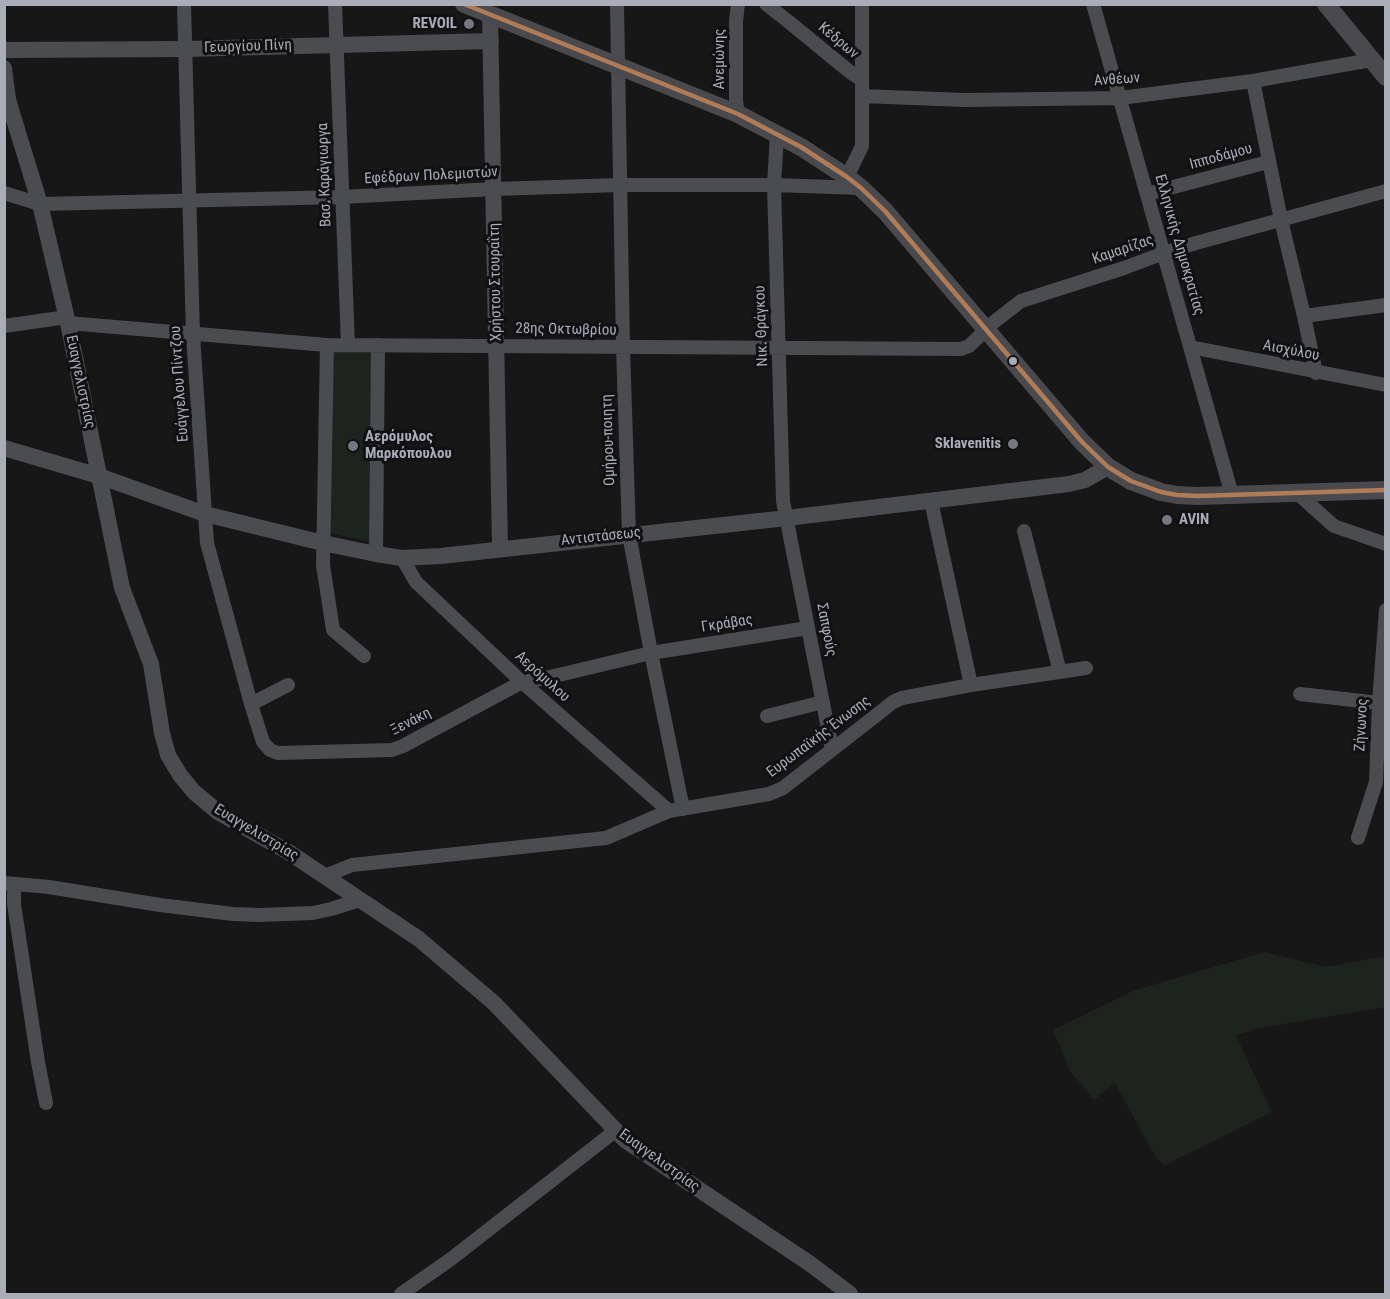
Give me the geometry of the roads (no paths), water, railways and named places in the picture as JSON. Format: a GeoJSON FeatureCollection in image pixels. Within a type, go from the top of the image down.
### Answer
{"type":"FeatureCollection","features":[{"type":"Feature","properties":{"kind":"main road"},"geometry":{"type":"LineString","coordinates":[[464,4],[490,10],[618,66],[738,114],[801,147],[854,182],[891,218],[1082,442],[1108,467],[1140,486],[1187,496],[1386,490]]}},
{"type":"Feature","properties":{"kind":"main road"},"geometry":{"type":"LineString","coordinates":[[1326,4],[1386,77]]}},
{"type":"Feature","properties":{"kind":"street","name":"Ευάγγελου Πίντζου"},"geometry":{"type":"LineString","coordinates":[[184,4],[193,335],[207,543],[251,704],[263,742],[270,750]]}},
{"type":"Feature","properties":{"kind":"street","name":"Βασ. Καράγιωργα"},"geometry":{"type":"LineString","coordinates":[[335,4],[348,345]]}},
{"type":"Feature","properties":{"kind":"street","name":"Ομήρου-ποιητη"},"geometry":{"type":"LineString","coordinates":[[616,4],[629,534],[676,810]]}},
{"type":"Feature","properties":{"kind":"street","name":"Ανεμώνης"},"geometry":{"type":"LineString","coordinates":[[738,4],[736,89],[738,114]]}},
{"type":"Feature","properties":{"kind":"street","name":"Κέδρων"},"geometry":{"type":"LineString","coordinates":[[766,4],[861,79]]}},
{"type":"Feature","properties":{"kind":"street"},"geometry":{"type":"LineString","coordinates":[[854,182],[862,147],[862,4]]}},
{"type":"Feature","properties":{"kind":"street","name":"Ελληνικής Δημοκρατίας"},"geometry":{"type":"LineString","coordinates":[[1094,4],[1232,495]]}},
{"type":"Feature","properties":{"kind":"street","name":"Χρήστου Στουραΐτη"},"geometry":{"type":"LineString","coordinates":[[490,10],[500,548]]}},
{"type":"Feature","properties":{"kind":"street","name":"Γεωργίου Πίνη"},"geometry":{"type":"LineString","coordinates":[[4,50],[185,49],[491,41]]}},
{"type":"Feature","properties":{"kind":"street","name":"Ανθέων"},"geometry":{"type":"LineString","coordinates":[[862,96],[964,100],[1120,98],[1253,81],[1371,60]]}},
{"type":"Feature","properties":{"kind":"street","name":"Ευαγγελιστρίας"},"geometry":{"type":"LineString","coordinates":[[4,68],[8,99],[40,204],[67,320],[122,588],[151,664],[168,756],[180,776],[209,806],[290,853],[419,939],[494,1003],[625,1140],[809,1263],[850,1294]]}},
{"type":"Feature","properties":{"kind":"street"},"geometry":{"type":"LineString","coordinates":[[1253,81],[1268,162],[1316,373]]}},
{"type":"Feature","properties":{"kind":"street","name":"Νικ. Θράγκου"},"geometry":{"type":"LineString","coordinates":[[777,134],[774,185],[782,489],[787,518]]}},
{"type":"Feature","properties":{"kind":"street","name":"Ιπποδάμου"},"geometry":{"type":"LineString","coordinates":[[1147,194],[1268,162]]}},
{"type":"Feature","properties":{"kind":"street","name":"Εφέδρων Πολεμιστών"},"geometry":{"type":"LineString","coordinates":[[4,193],[40,204],[342,197],[620,185],[774,185],[854,182]]}},
{"type":"Feature","properties":{"kind":"street","name":"Καμαρίζας"},"geometry":{"type":"LineString","coordinates":[[985,330],[1021,301],[1164,253],[1386,191]]}},
{"type":"Feature","properties":{"kind":"street"},"geometry":{"type":"LineString","coordinates":[[1304,316],[1386,305]]}},
{"type":"Feature","properties":{"kind":"street","name":"28ης Οκτωβρίου"},"geometry":{"type":"LineString","coordinates":[[4,326],[67,320],[193,335],[327,345],[961,349],[969,346],[985,330]]}},
{"type":"Feature","properties":{"kind":"street"},"geometry":{"type":"LineString","coordinates":[[327,345],[323,565],[333,630],[364,656]]}},
{"type":"Feature","properties":{"kind":"street"},"geometry":{"type":"LineString","coordinates":[[376,554],[378,345]]}},
{"type":"Feature","properties":{"kind":"street","name":"Αισχύλου"},"geometry":{"type":"LineString","coordinates":[[1190,347],[1386,385]]}},
{"type":"Feature","properties":{"kind":"street","name":"Αντιστάσεως"},"geometry":{"type":"LineString","coordinates":[[4,448],[99,476],[205,514],[323,543],[402,558],[441,556],[787,518],[1069,484],[1084,480],[1108,467]]}},
{"type":"Feature","properties":{"kind":"street"},"geometry":{"type":"LineString","coordinates":[[1297,493],[1334,526],[1386,544]]}},
{"type":"Feature","properties":{"kind":"street"},"geometry":{"type":"LineString","coordinates":[[931,501],[971,685]]}},
{"type":"Feature","properties":{"kind":"street","name":"Σαπφούς"},"geometry":{"type":"LineString","coordinates":[[787,518],[832,749]]}},
{"type":"Feature","properties":{"kind":"street"},"geometry":{"type":"LineString","coordinates":[[1024,531],[1060,672]]}},
{"type":"Feature","properties":{"kind":"street","name":"Αερόμυλου"},"geometry":{"type":"LineString","coordinates":[[402,558],[416,582],[522,682],[676,810]]}},
{"type":"Feature","properties":{"kind":"street","name":"Ζήνωνος"},"geometry":{"type":"LineString","coordinates":[[1358,838],[1376,782],[1386,610]]}},
{"type":"Feature","properties":{"kind":"street","name":"Γκράβας"},"geometry":{"type":"LineString","coordinates":[[522,682],[651,653],[808,628]]}},
{"type":"Feature","properties":{"kind":"street","name":"Ευρωπαϊκής Ένωσης"},"geometry":{"type":"LineString","coordinates":[[325,876],[352,865],[606,838],[676,810],[769,795],[783,788],[893,702],[902,698],[1086,668]]}},
{"type":"Feature","properties":{"kind":"street","name":"Ξενάκη"},"geometry":{"type":"LineString","coordinates":[[270,750],[278,753],[392,750],[522,682]]}},
{"type":"Feature","properties":{"kind":"street"},"geometry":{"type":"LineString","coordinates":[[251,704],[288,685]]}},
{"type":"Feature","properties":{"kind":"street"},"geometry":{"type":"LineString","coordinates":[[1300,694],[1379,703]]}},
{"type":"Feature","properties":{"kind":"street"},"geometry":{"type":"LineString","coordinates":[[767,716],[823,702]]}},
{"type":"Feature","properties":{"kind":"street"},"geometry":{"type":"LineString","coordinates":[[46,1103],[9,883],[233,914],[313,913],[360,900]]}},
{"type":"Feature","properties":{"kind":"street"},"geometry":{"type":"LineString","coordinates":[[401,1294],[451,1259],[615,1131]]}},
{"type":"Feature","properties":{"kind":"place","name":"REVOIL"},"geometry":{"type":"Point","coordinates":[469,24]}},
{"type":"Feature","properties":{"kind":"place","name":"Sklavenitis"},"geometry":{"type":"Point","coordinates":[1013,444]}},
{"type":"Feature","properties":{"kind":"place","name":"Αερόμυλος Μαρκόπουλου"},"geometry":{"type":"Point","coordinates":[353,446]}},
{"type":"Feature","properties":{"kind":"place","name":"AVIN"},"geometry":{"type":"Point","coordinates":[1167,520]}}]}
